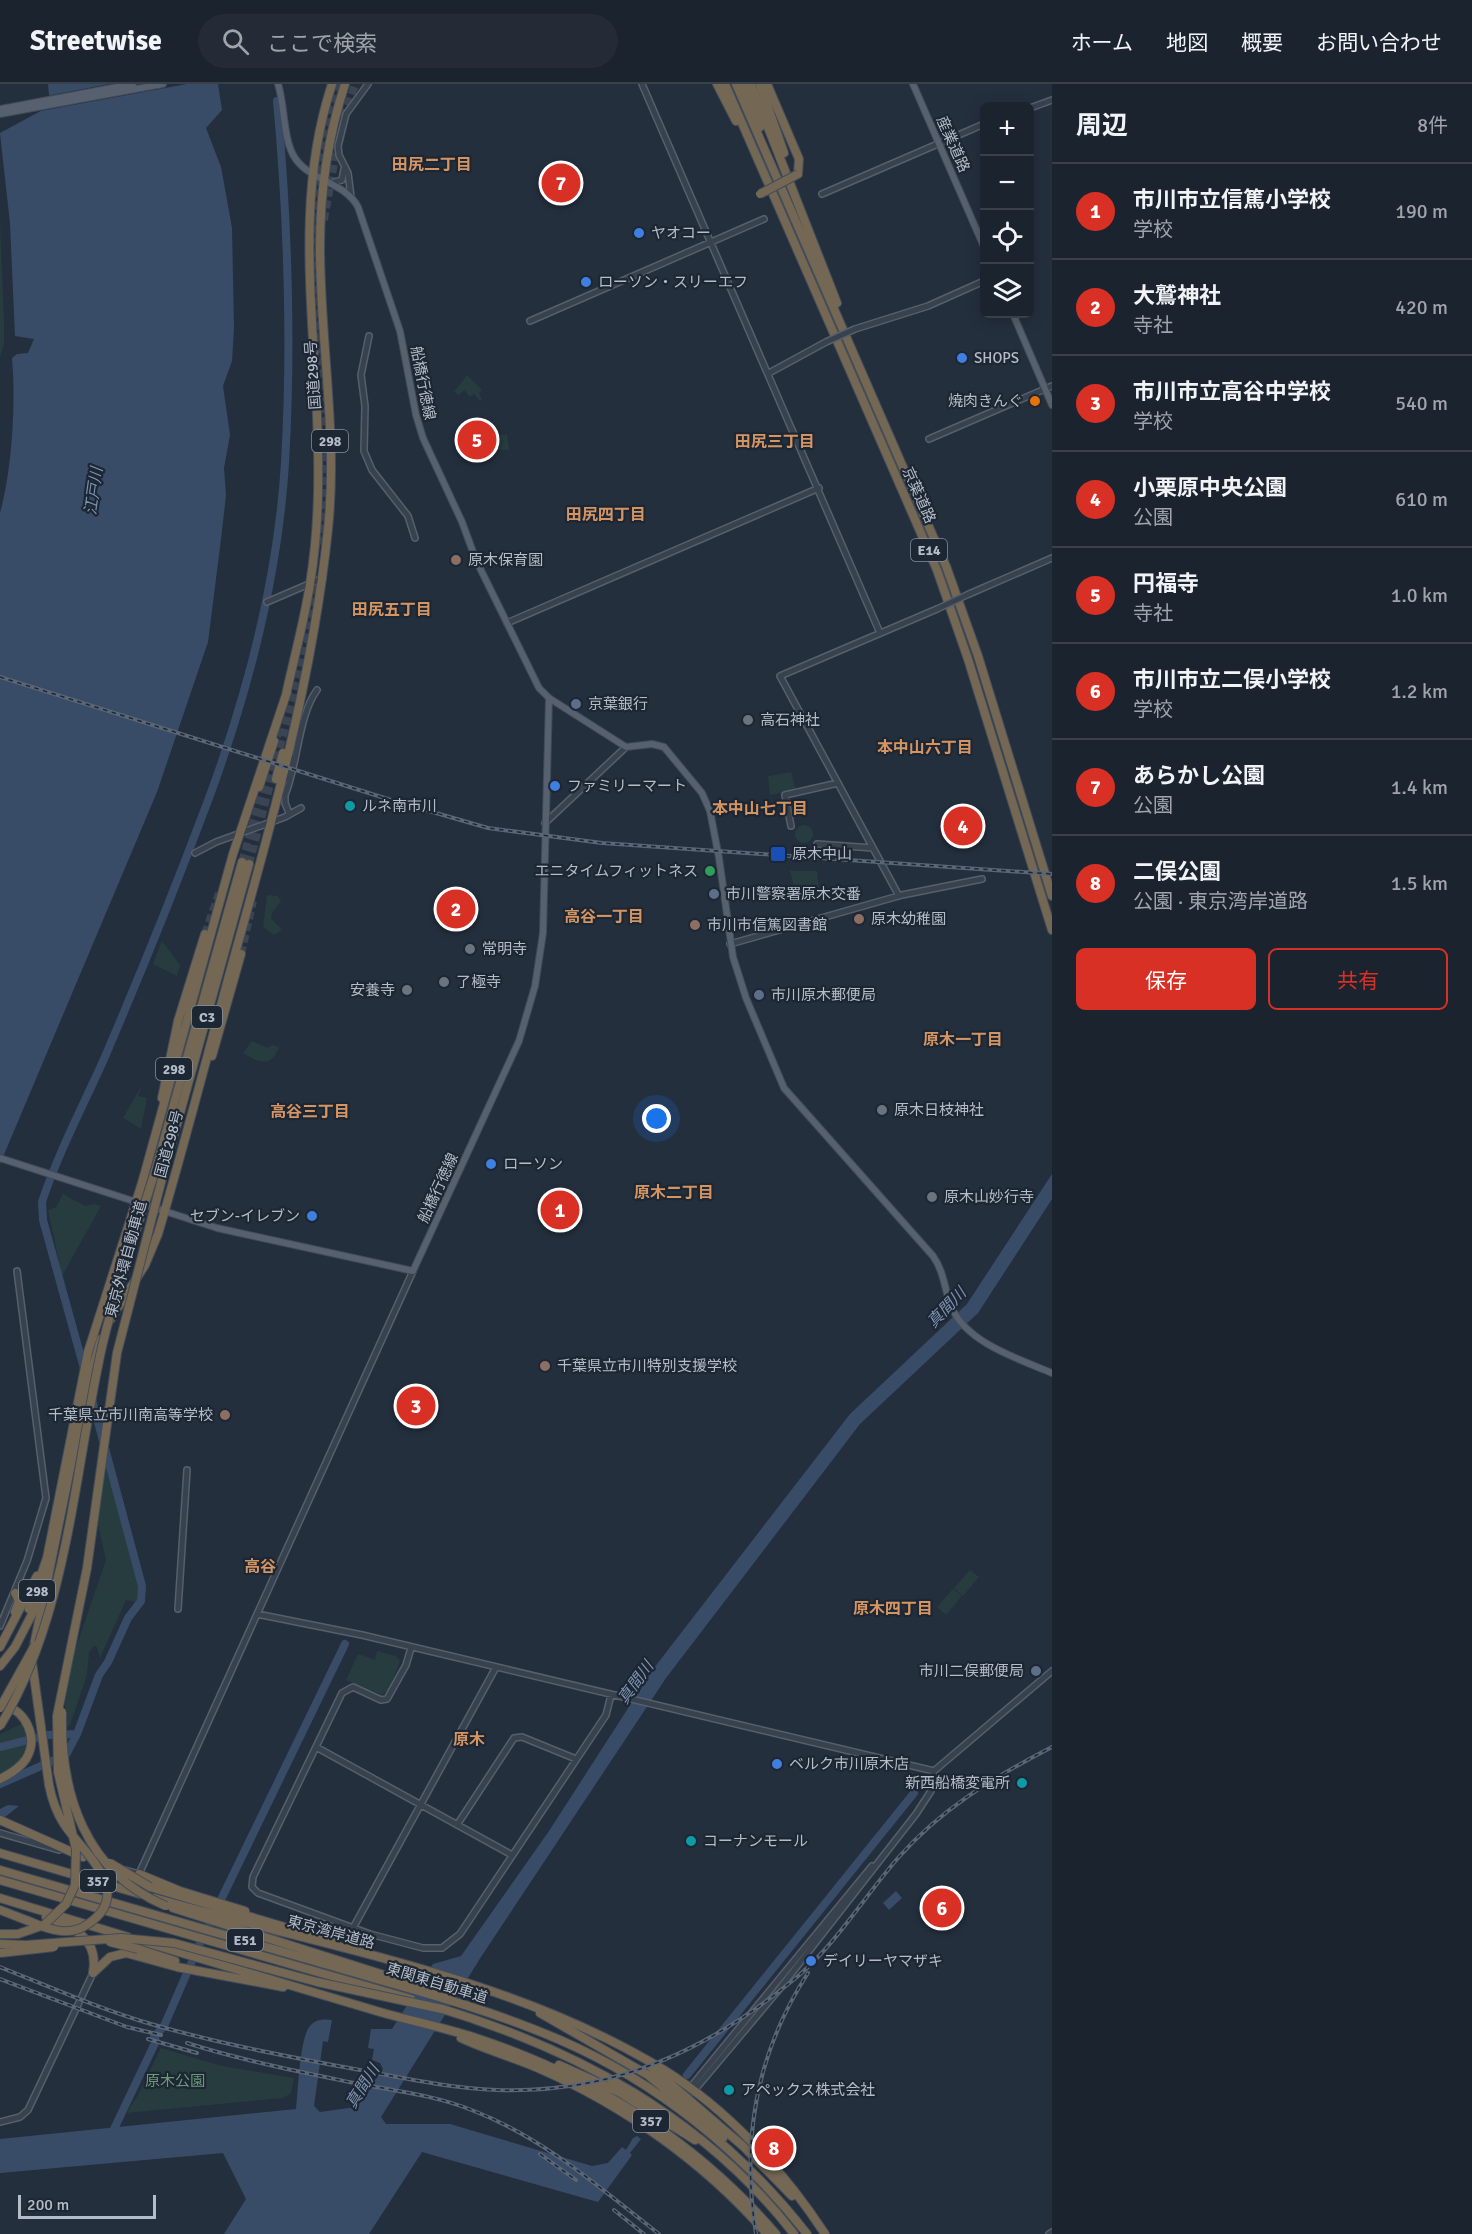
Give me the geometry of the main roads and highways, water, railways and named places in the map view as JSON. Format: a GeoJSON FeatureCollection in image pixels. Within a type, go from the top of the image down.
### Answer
{"type":"FeatureCollection","features":[{"type":"Feature","properties":{"kind":"highway","name":"国道298号"},"geometry":{"type":"LineString","coordinates":[[2,1664],[20,1639],[46,1587],[96,1352],[110,1320],[151,1252],[165,1212],[261,859],[280,760],[309,661],[323,578],[331,475],[320,265],[327,181],[337,110],[346,84]]}},
{"type":"Feature","properties":{"kind":"highway"},"geometry":{"type":"LineString","coordinates":[[717,84],[768,184]]}},
{"type":"Feature","properties":{"kind":"highway","name":"京葉道路"},"geometry":{"type":"LineString","coordinates":[[725,84],[937,570],[968,659],[1052,930]]}},
{"type":"Feature","properties":{"kind":"highway","name":"京葉道路"},"geometry":{"type":"LineString","coordinates":[[736,84],[963,610],[1052,896]]}},
{"type":"Feature","properties":{"kind":"highway"},"geometry":{"type":"LineString","coordinates":[[743,84],[785,196]]}},
{"type":"Feature","properties":{"kind":"highway"},"geometry":{"type":"LineString","coordinates":[[752,84],[860,368]]}},
{"type":"Feature","properties":{"kind":"highway"},"geometry":{"type":"LineString","coordinates":[[760,84],[774,119],[796,195]]}},
{"type":"Feature","properties":{"kind":"highway"},"geometry":{"type":"LineString","coordinates":[[760,194],[798,174],[799,159],[767,84]]}},
{"type":"Feature","properties":{"kind":"highway","name":"国道298号"},"geometry":{"type":"LineString","coordinates":[[2,1664],[26,1617],[42,1576],[93,1337],[136,1204],[231,866],[287,692],[310,584],[318,454],[308,278],[308,231],[312,173],[331,85]]}},
{"type":"Feature","properties":{"kind":"highway","name":"東京外環自動車道"},"geometry":{"type":"LineString","coordinates":[[66,1669],[89,1557],[106,1418],[117,1353],[160,1169],[246,863]]}},
{"type":"Feature","properties":{"kind":"highway"},"geometry":{"type":"LineString","coordinates":[[156,1132],[178,1021],[205,934]]}},
{"type":"Feature","properties":{"kind":"highway"},"geometry":{"type":"LineString","coordinates":[[196,1096],[219,1036],[241,954]]}},
{"type":"Feature","properties":{"kind":"highway","name":"東京外環自動車道"},"geometry":{"type":"LineString","coordinates":[[42,1634],[64,1543],[107,1328],[160,1169]]}},
{"type":"Feature","properties":{"kind":"highway"},"geometry":{"type":"LineString","coordinates":[[0,1647],[36,1579],[55,1516]]}},
{"type":"Feature","properties":{"kind":"highway"},"geometry":{"type":"LineString","coordinates":[[0,1910],[45,1928],[68,1931],[80,1928],[93,1920],[104,1905],[106,1890],[102,1871],[62,1821],[49,1785],[32,1663],[46,1587]]}},
{"type":"Feature","properties":{"kind":"highway"},"geometry":{"type":"LineString","coordinates":[[0,1640],[19,1603],[15,1593]]}},
{"type":"Feature","properties":{"kind":"highway"},"geometry":{"type":"LineString","coordinates":[[0,1779],[16,1770],[27,1758],[30,1748],[30,1731],[16,1711],[0,1706],[42,1634]]}},
{"type":"Feature","properties":{"kind":"highway"},"geometry":{"type":"LineString","coordinates":[[0,1726],[30,1670],[42,1634]]}},
{"type":"Feature","properties":{"kind":"highway"},"geometry":{"type":"LineString","coordinates":[[0,1934],[18,1934],[44,1925],[62,1909],[75,1885],[77,1858],[61,1794],[56,1749],[57,1716],[66,1669]]}},
{"type":"Feature","properties":{"kind":"highway"},"geometry":{"type":"LineString","coordinates":[[66,1669],[62,1743],[70,1791],[93,1846],[125,1882],[147,1897],[195,1916],[406,1980],[490,2013]]}},
{"type":"Feature","properties":{"kind":"highway"},"geometry":{"type":"LineString","coordinates":[[49,1785],[62,1813],[89,1843],[123,1872],[150,1887],[417,1968]]}},
{"type":"Feature","properties":{"kind":"highway"},"geometry":{"type":"LineString","coordinates":[[2,1821],[83,1857]]}},
{"type":"Feature","properties":{"kind":"highway","name":"東京湾岸道路"},"geometry":{"type":"LineString","coordinates":[[0,1853],[197,1903],[417,1968],[510,1998],[585,2028],[645,2062],[662,2069],[691,2090],[758,2150],[824,2234]]}},
{"type":"Feature","properties":{"kind":"highway","name":"東関東自動車道"},"geometry":{"type":"LineString","coordinates":[[0,1870],[490,2013],[562,2041],[622,2072],[693,2120],[748,2167],[807,2234]]}},
{"type":"Feature","properties":{"kind":"highway"},"geometry":{"type":"LineString","coordinates":[[139,1874],[197,1903]]}},
{"type":"Feature","properties":{"kind":"highway","name":"東関東自動車道"},"geometry":{"type":"LineString","coordinates":[[0,1880],[442,2009],[542,2043],[611,2078],[672,2116],[741,2175],[794,2234]]}},
{"type":"Feature","properties":{"kind":"highway"},"geometry":{"type":"LineString","coordinates":[[0,1899],[78,1930],[91,1947],[93,1972],[110,1957],[120,1953],[322,1995]]}},
{"type":"Feature","properties":{"kind":"highway","name":"357"},"geometry":{"type":"LineString","coordinates":[[0,1899],[523,2055],[590,2084],[649,2120],[710,2167],[776,2234]]}},
{"type":"Feature","properties":{"kind":"highway"},"geometry":{"type":"LineString","coordinates":[[0,1944],[26,1945],[108,1938],[174,1943],[329,1985],[442,2009]]}},
{"type":"Feature","properties":{"kind":"highway"},"geometry":{"type":"LineString","coordinates":[[0,1953],[104,1941],[138,1949],[172,1963]]}},
{"type":"Feature","properties":{"kind":"highway"},"geometry":{"type":"LineString","coordinates":[[524,2003],[630,2063],[658,2082],[712,2128],[748,2167]]}},
{"type":"Feature","properties":{"kind":"highway","name":"357"},"geometry":{"type":"LineString","coordinates":[[479,2042],[568,2082],[641,2124],[705,2173],[767,2234]]}},
{"type":"Feature","properties":{"kind":"highway"},"geometry":{"type":"LineString","coordinates":[[523,2055],[550,2061],[600,2082],[720,2155]]}},
{"type":"Feature","properties":{"kind":"highway","name":"東京湾岸道路"},"geometry":{"type":"LineString","coordinates":[[645,2062],[757,2159],[824,2234]]}},
{"type":"Feature","properties":{"kind":"main road"},"geometry":{"type":"LineString","coordinates":[[0,109],[133,84]]}},
{"type":"Feature","properties":{"kind":"main road"},"geometry":{"type":"LineString","coordinates":[[0,114],[163,84]]}},
{"type":"Feature","properties":{"kind":"main road"},"geometry":{"type":"LineString","coordinates":[[278,84],[292,153],[301,165],[327,181]]}},
{"type":"Feature","properties":{"kind":"main road","name":"産業道路"},"geometry":{"type":"LineString","coordinates":[[913,84],[980,238]]}},
{"type":"Feature","properties":{"kind":"main road","name":"船橋行徳線"},"geometry":{"type":"LineString","coordinates":[[327,181],[351,196],[358,207],[400,331],[416,415],[423,438],[462,522],[476,560],[539,688],[549,698],[626,747],[658,744],[664,747],[702,793],[710,811],[719,858],[730,944],[746,998],[786,1092],[933,1256],[942,1270],[956,1315],[966,1327],[986,1341],[1052,1373]]}},
{"type":"Feature","properties":{"kind":"main road"},"geometry":{"type":"LineString","coordinates":[[1015,318],[1049,388],[1052,405]]}},
{"type":"Feature","properties":{"kind":"main road","name":"船橋行徳線"},"geometry":{"type":"LineString","coordinates":[[165,1212],[226,1230],[413,1271],[510,1060],[530,1008],[542,949],[549,698]]}},
{"type":"Feature","properties":{"kind":"main road"},"geometry":{"type":"LineString","coordinates":[[0,1158],[165,1212]]}},
{"type":"Feature","properties":{"kind":"water","name":"江戸川"},"geometry":{"type":"Polygon","coordinates":[[[48,84],[218,84],[222,110],[206,128],[221,167],[232,228],[234,328],[232,361],[223,386],[230,435],[224,468],[226,495],[208,642],[157,792],[0,1164],[0,513],[8,477],[12,436],[14,395],[12,358],[17,354],[28,353],[34,339],[15,336],[10,223],[0,133],[50,106],[48,84]]]}},
{"type":"Feature","properties":{"kind":"water"},"geometry":{"type":"Polygon","coordinates":[[[1052,1174],[1052,1199],[978,1313],[860,1424],[666,1678],[481,1957],[381,2117],[386,2124],[450,2124],[592,2166],[608,2163],[622,2147],[626,2150],[633,2138],[637,2136],[641,2139],[630,2153],[632,2155],[598,2202],[422,2152],[369,2234],[224,2234],[246,2199],[223,2153],[0,2173],[0,2139],[296,2109],[304,2041],[310,2026],[320,2020],[332,2020],[328,2042],[323,2041],[314,2106],[320,2112],[356,2107],[383,2069],[380,2063],[372,2060],[374,2049],[368,2048],[371,2029],[392,2029],[433,1964],[461,1956],[549,1831],[654,1668],[850,1414],[967,1304],[1052,1174]]]}},
{"type":"Feature","properties":{"kind":"water"},"geometry":{"type":"Polygon","coordinates":[[[8,1805],[19,1806],[5,1817],[0,1826],[0,1809],[8,1805]]]}},
{"type":"Feature","properties":{"kind":"water"},"geometry":{"type":"Polygon","coordinates":[[[896,1891],[902,1898],[889,1910],[883,1903],[896,1891]]]}},
{"type":"Feature","properties":{"kind":"waterway"},"geometry":{"type":"LineString","coordinates":[[85,1372],[43,1220],[42,1202],[63,1148],[131,994],[209,798],[248,675],[268,591],[276,548],[285,463],[288,372],[286,237],[277,101]]}},
{"type":"Feature","properties":{"kind":"waterway"},"geometry":{"type":"LineString","coordinates":[[0,1784],[66,1755],[77,1734],[99,1675],[108,1662],[128,1618],[141,1601],[142,1586],[91,1396]]}},
{"type":"Feature","properties":{"kind":"waterway"},"geometry":{"type":"LineString","coordinates":[[114,2129],[156,2041],[154,2037],[164,2026],[200,1943],[345,1644]]}},
{"type":"Feature","properties":{"kind":"waterway"},"geometry":{"type":"LineString","coordinates":[[0,1747],[48,1735],[77,1734]]}},
{"type":"Feature","properties":{"kind":"waterway"},"geometry":{"type":"LineString","coordinates":[[687,2075],[914,1793]]}},
{"type":"Feature","properties":{"kind":"tunnel"},"geometry":{"type":"LineString","coordinates":[[323,545],[327,487],[318,256],[319,199],[326,141],[340,84]]}},
{"type":"Feature","properties":{"kind":"tunnel"},"geometry":{"type":"LineString","coordinates":[[344,117],[355,84]]}},
{"type":"Feature","properties":{"kind":"tunnel"},"geometry":{"type":"LineString","coordinates":[[324,220],[338,140]]}},
{"type":"Feature","properties":{"kind":"tunnel"},"geometry":{"type":"LineString","coordinates":[[304,641],[315,576]]}},
{"type":"Feature","properties":{"kind":"tunnel"},"geometry":{"type":"LineString","coordinates":[[249,864],[309,637]]}},
{"type":"Feature","properties":{"kind":"tunnel"},"geometry":{"type":"LineString","coordinates":[[272,747],[282,725]]}},
{"type":"Feature","properties":{"kind":"tunnel"},"geometry":{"type":"LineString","coordinates":[[242,862],[272,757]]}},
{"type":"Feature","properties":{"kind":"tunnel"},"geometry":{"type":"LineString","coordinates":[[205,934],[219,893]]}},
{"type":"Feature","properties":{"kind":"tunnel"},"geometry":{"type":"LineString","coordinates":[[241,954],[253,901]]}},
{"type":"Feature","properties":{"kind":"railway"},"geometry":{"type":"LineString","coordinates":[[0,677],[391,800],[488,828],[602,843],[1052,874]]}},
{"type":"Feature","properties":{"kind":"railway"},"geometry":{"type":"LineString","coordinates":[[0,1967],[132,2018],[267,2052],[457,2087],[497,2090],[540,2089],[581,2084],[620,2075],[658,2062],[694,2046],[764,2003],[811,1964],[837,1935],[885,1873],[932,1824],[989,1782],[1052,1747]]}},
{"type":"Feature","properties":{"kind":"railway"},"geometry":{"type":"LineString","coordinates":[[756,2234],[750,2165],[757,2099],[776,2034],[790,2003],[808,1973]]}},
{"type":"Feature","properties":{"kind":"railway"},"geometry":{"type":"LineString","coordinates":[[0,1979],[127,2027],[161,2035]]}},
{"type":"Feature","properties":{"kind":"railway"},"geometry":{"type":"LineString","coordinates":[[148,2039],[197,2053]]}},
{"type":"Feature","properties":{"kind":"railway"},"geometry":{"type":"LineString","coordinates":[[187,2043],[273,2066],[432,2098],[474,2111],[524,2135],[571,2165],[659,2234]]}},
{"type":"Feature","properties":{"kind":"railway"},"geometry":{"type":"LineString","coordinates":[[540,2154],[576,2180]]}},
{"type":"Feature","properties":{"kind":"railway"},"geometry":{"type":"LineString","coordinates":[[614,2210],[644,2234]]}},
{"type":"Feature","properties":{"kind":"place","name":"あらかし公園"},"geometry":{"type":"Point","coordinates":[561,183]}},
{"type":"Feature","properties":{"kind":"place","name":"ヤオコー"},"geometry":{"type":"Point","coordinates":[639,233]}},
{"type":"Feature","properties":{"kind":"place","name":"ローソン・スリーエフ"},"geometry":{"type":"Point","coordinates":[586,282]}},
{"type":"Feature","properties":{"kind":"place","name":"SHOPS"},"geometry":{"type":"Point","coordinates":[962,358]}},
{"type":"Feature","properties":{"kind":"place","name":"焼肉きんぐ"},"geometry":{"type":"Point","coordinates":[1035,401]}},
{"type":"Feature","properties":{"kind":"place","name":"円福寺"},"geometry":{"type":"Point","coordinates":[477,440]}},
{"type":"Feature","properties":{"kind":"place","name":"原木保育園"},"geometry":{"type":"Point","coordinates":[456,560]}},
{"type":"Feature","properties":{"kind":"place","name":"京葉銀行"},"geometry":{"type":"Point","coordinates":[576,704]}},
{"type":"Feature","properties":{"kind":"place","name":"高石神社"},"geometry":{"type":"Point","coordinates":[748,720]}},
{"type":"Feature","properties":{"kind":"place","name":"ファミリーマート"},"geometry":{"type":"Point","coordinates":[555,786]}},
{"type":"Feature","properties":{"kind":"place","name":"ルネ南市川"},"geometry":{"type":"Point","coordinates":[350,806]}},
{"type":"Feature","properties":{"kind":"place","name":"小栗原中央公園"},"geometry":{"type":"Point","coordinates":[963,826]}},
{"type":"Feature","properties":{"kind":"place","name":"原木中山"},"geometry":{"type":"Point","coordinates":[778,854]}},
{"type":"Feature","properties":{"kind":"place","name":"エニタイムフィットネス"},"geometry":{"type":"Point","coordinates":[710,871]}},
{"type":"Feature","properties":{"kind":"place","name":"市川警察署原木交番"},"geometry":{"type":"Point","coordinates":[714,894]}},
{"type":"Feature","properties":{"kind":"place","name":"大鷲神社"},"geometry":{"type":"Point","coordinates":[456,909]}},
{"type":"Feature","properties":{"kind":"place","name":"原木幼稚園"},"geometry":{"type":"Point","coordinates":[859,919]}},
{"type":"Feature","properties":{"kind":"place","name":"市川市信篤図書館"},"geometry":{"type":"Point","coordinates":[695,925]}},
{"type":"Feature","properties":{"kind":"place","name":"常明寺"},"geometry":{"type":"Point","coordinates":[470,949]}},
{"type":"Feature","properties":{"kind":"place","name":"了極寺"},"geometry":{"type":"Point","coordinates":[444,982]}},
{"type":"Feature","properties":{"kind":"place","name":"安養寺"},"geometry":{"type":"Point","coordinates":[407,990]}},
{"type":"Feature","properties":{"kind":"place","name":"市川原木郵便局"},"geometry":{"type":"Point","coordinates":[759,995]}},
{"type":"Feature","properties":{"kind":"place","name":"原木日枝神社"},"geometry":{"type":"Point","coordinates":[882,1110]}},
{"type":"Feature","properties":{"kind":"place","name":"ローソン"},"geometry":{"type":"Point","coordinates":[491,1164]}},
{"type":"Feature","properties":{"kind":"place","name":"原木山妙行寺"},"geometry":{"type":"Point","coordinates":[932,1197]}},
{"type":"Feature","properties":{"kind":"place","name":"市川市立信篤小学校"},"geometry":{"type":"Point","coordinates":[560,1210]}},
{"type":"Feature","properties":{"kind":"place","name":"セブン-イレブン"},"geometry":{"type":"Point","coordinates":[312,1216]}},
{"type":"Feature","properties":{"kind":"place","name":"千葉県立市川特別支援学校"},"geometry":{"type":"Point","coordinates":[545,1366]}},
{"type":"Feature","properties":{"kind":"place","name":"市川市立高谷中学校"},"geometry":{"type":"Point","coordinates":[416,1406]}},
{"type":"Feature","properties":{"kind":"place","name":"千葉県立市川南高等学校"},"geometry":{"type":"Point","coordinates":[225,1415]}},
{"type":"Feature","properties":{"kind":"place","name":"市川二俣郵便局"},"geometry":{"type":"Point","coordinates":[1036,1671]}},
{"type":"Feature","properties":{"kind":"place","name":"ベルク市川原木店"},"geometry":{"type":"Point","coordinates":[777,1764]}},
{"type":"Feature","properties":{"kind":"place","name":"新西船橋変電所"},"geometry":{"type":"Point","coordinates":[1022,1783]}},
{"type":"Feature","properties":{"kind":"place","name":"コーナンモール"},"geometry":{"type":"Point","coordinates":[691,1841]}},
{"type":"Feature","properties":{"kind":"place","name":"市川市立二俣小学校"},"geometry":{"type":"Point","coordinates":[942,1908]}},
{"type":"Feature","properties":{"kind":"place","name":"デイリーヤマザキ"},"geometry":{"type":"Point","coordinates":[811,1961]}},
{"type":"Feature","properties":{"kind":"place","name":"アペックス株式会社"},"geometry":{"type":"Point","coordinates":[729,2090]}},
{"type":"Feature","properties":{"kind":"place","name":"二俣公園"},"geometry":{"type":"Point","coordinates":[774,2148]}},
{"type":"Feature","properties":{"kind":"district","name":"田尻二丁目"},"geometry":{"type":"Point","coordinates":[432,164]}},
{"type":"Feature","properties":{"kind":"district","name":"田尻三丁目"},"geometry":{"type":"Point","coordinates":[775,441]}},
{"type":"Feature","properties":{"kind":"district","name":"田尻四丁目"},"geometry":{"type":"Point","coordinates":[606,514]}},
{"type":"Feature","properties":{"kind":"district","name":"田尻五丁目"},"geometry":{"type":"Point","coordinates":[392,609]}},
{"type":"Feature","properties":{"kind":"district","name":"本中山六丁目"},"geometry":{"type":"Point","coordinates":[925,747]}},
{"type":"Feature","properties":{"kind":"district","name":"本中山七丁目"},"geometry":{"type":"Point","coordinates":[760,808]}},
{"type":"Feature","properties":{"kind":"district","name":"高谷一丁目"},"geometry":{"type":"Point","coordinates":[604,916]}},
{"type":"Feature","properties":{"kind":"district","name":"原木一丁目"},"geometry":{"type":"Point","coordinates":[963,1039]}},
{"type":"Feature","properties":{"kind":"district","name":"高谷三丁目"},"geometry":{"type":"Point","coordinates":[310,1111]}},
{"type":"Feature","properties":{"kind":"district","name":"原木二丁目"},"geometry":{"type":"Point","coordinates":[674,1192]}},
{"type":"Feature","properties":{"kind":"district","name":"高谷"},"geometry":{"type":"Point","coordinates":[260,1566]}},
{"type":"Feature","properties":{"kind":"district","name":"原木四丁目"},"geometry":{"type":"Point","coordinates":[893,1608]}},
{"type":"Feature","properties":{"kind":"district","name":"原木"},"geometry":{"type":"Point","coordinates":[469,1739]}},
{"type":"Feature","properties":{"kind":"water label","name":"真間川"},"geometry":{"type":"Point","coordinates":[946,1307]}},
{"type":"Feature","properties":{"kind":"water label","name":"真間川"},"geometry":{"type":"Point","coordinates":[635,1682]}},
{"type":"Feature","properties":{"kind":"water label","name":"真間川"},"geometry":{"type":"Point","coordinates":[362,2086]}},
{"type":"Feature","properties":{"kind":"park label","name":"原木公園"},"geometry":{"type":"Point","coordinates":[175,2081]}}]}
